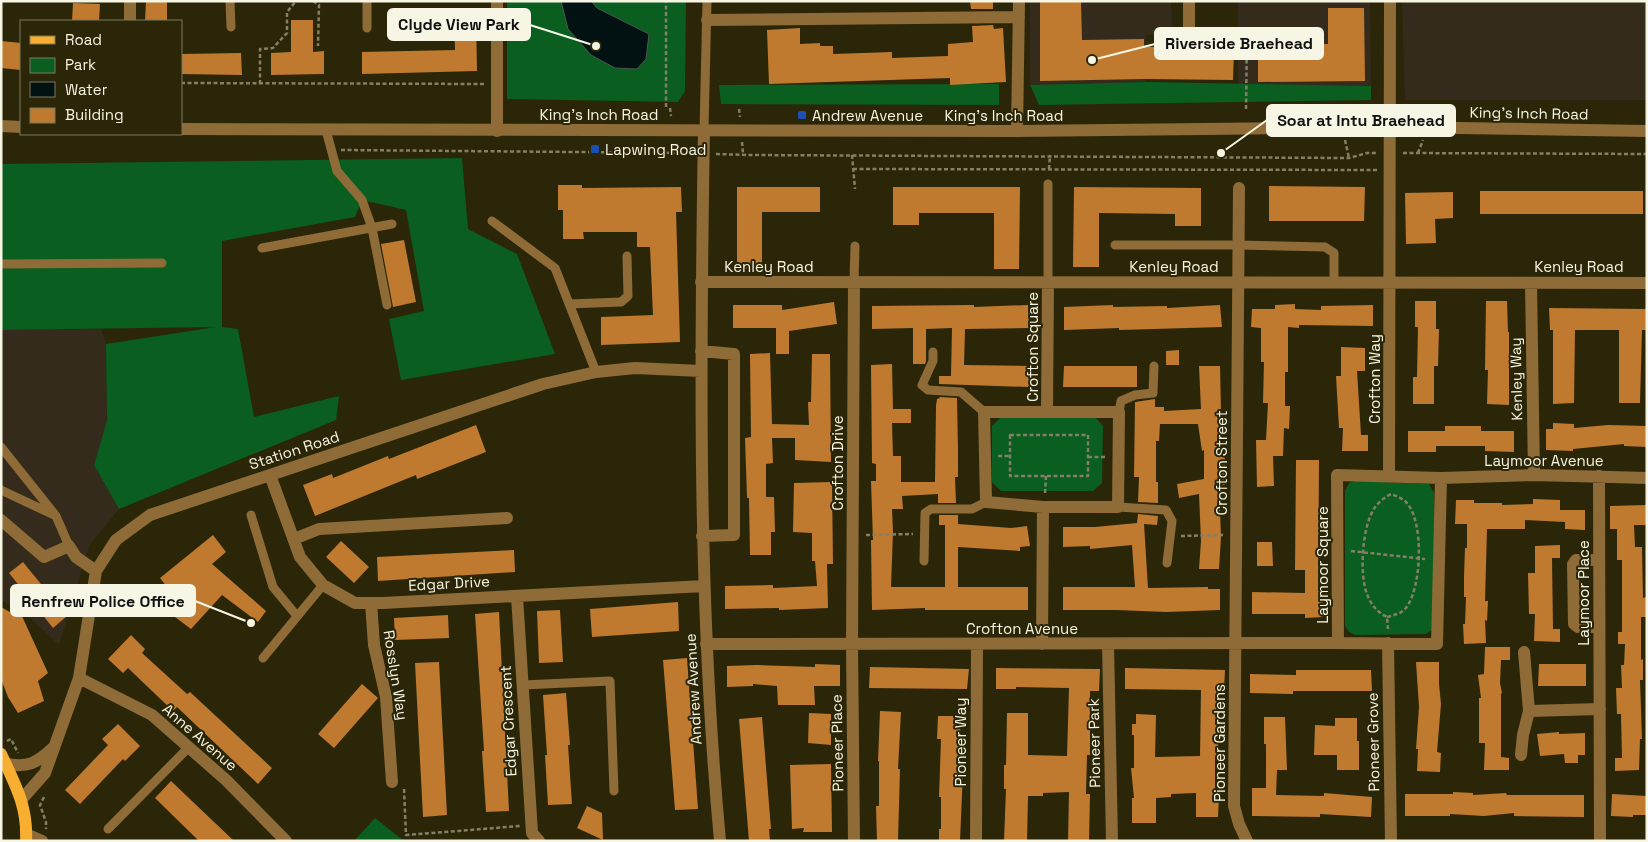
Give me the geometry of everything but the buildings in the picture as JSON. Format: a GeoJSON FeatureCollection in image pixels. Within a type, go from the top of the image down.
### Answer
{"type":"FeatureCollection","features":[{"type":"Feature","properties":{"kind":"main road"},"geometry":{"type":"LineString","coordinates":[[4,759],[22,799],[26,822],[26,838]]}},
{"type":"Feature","properties":{"kind":"street"},"geometry":{"type":"LineString","coordinates":[[130,1],[130,20]]}},
{"type":"Feature","properties":{"kind":"street"},"geometry":{"type":"LineString","coordinates":[[497,1],[497,131]]}},
{"type":"Feature","properties":{"kind":"street"},"geometry":{"type":"LineString","coordinates":[[1017,131],[1019,1]]}},
{"type":"Feature","properties":{"kind":"street"},"geometry":{"type":"LineString","coordinates":[[1189,1],[1190,33]]}},
{"type":"Feature","properties":{"kind":"street","name":"Crofton Way"},"geometry":{"type":"LineString","coordinates":[[1390,1],[1390,476]]}},
{"type":"Feature","properties":{"kind":"street"},"geometry":{"type":"LineString","coordinates":[[707,20],[1019,17]]}},
{"type":"Feature","properties":{"kind":"street"},"geometry":{"type":"LineString","coordinates":[[1,126],[20,127]]}},
{"type":"Feature","properties":{"kind":"street","name":"King's Inch Road"},"geometry":{"type":"LineString","coordinates":[[182,129],[1017,131],[1390,127],[1647,131]]}},
{"type":"Feature","properties":{"kind":"street","name":"Andrew Avenue"},"geometry":{"type":"LineString","coordinates":[[704,130],[701,282],[702,536],[706,644],[714,778],[720,841]]}},
{"type":"Feature","properties":{"kind":"street","name":"Crofton Street"},"geometry":{"type":"LineString","coordinates":[[1236,644],[1239,188]]}},
{"type":"Feature","properties":{"kind":"street","name":"Kenley Road"},"geometry":{"type":"LineString","coordinates":[[701,282],[1647,283]]}},
{"type":"Feature","properties":{"kind":"street","name":"Crofton Drive"},"geometry":{"type":"LineString","coordinates":[[852,644],[854,282]]}},
{"type":"Feature","properties":{"kind":"street","name":"Crofton Square"},"geometry":{"type":"LineString","coordinates":[[1048,282],[1048,412]]}},
{"type":"Feature","properties":{"kind":"street","name":"Kenley Way"},"geometry":{"type":"LineString","coordinates":[[1531,283],[1534,475]]}},
{"type":"Feature","properties":{"kind":"street"},"geometry":{"type":"LineString","coordinates":[[701,351],[734,354],[734,535],[702,536]]}},
{"type":"Feature","properties":{"kind":"street","name":"Station Road"},"geometry":{"type":"LineString","coordinates":[[22,799],[45,773],[79,678],[96,571],[116,540],[150,515],[543,384],[596,372],[636,368],[701,371]]}},
{"type":"Feature","properties":{"kind":"street"},"geometry":{"type":"LineString","coordinates":[[984,412],[986,502],[1043,507],[1118,507],[1119,412]]}},
{"type":"Feature","properties":{"kind":"street","name":"Crofton Square"},"geometry":{"type":"LineString","coordinates":[[984,412],[1119,412]]}},
{"type":"Feature","properties":{"kind":"street","name":"Edgar Drive"},"geometry":{"type":"LineString","coordinates":[[270,475],[300,557],[323,585],[354,603],[704,586]]}},
{"type":"Feature","properties":{"kind":"street","name":"Laymoor Square"},"geometry":{"type":"LineString","coordinates":[[1338,475],[1441,478],[1437,644],[1338,643],[1338,475]]}},
{"type":"Feature","properties":{"kind":"street","name":"Laymoor Avenue"},"geometry":{"type":"LineString","coordinates":[[1441,478],[1534,475],[1647,478]]}},
{"type":"Feature","properties":{"kind":"street","name":"Laymoor Place"},"geometry":{"type":"LineString","coordinates":[[1599,476],[1600,841]]}},
{"type":"Feature","properties":{"kind":"street"},"geometry":{"type":"LineString","coordinates":[[1042,644],[1043,507]]}},
{"type":"Feature","properties":{"kind":"street"},"geometry":{"type":"LineString","coordinates":[[294,539],[319,529],[507,518]]}},
{"type":"Feature","properties":{"kind":"street"},"geometry":{"type":"LineString","coordinates":[[1,520],[44,556],[69,546],[76,557],[96,571]]}},
{"type":"Feature","properties":{"kind":"street"},"geometry":{"type":"LineString","coordinates":[[1599,560],[1576,560],[1573,564],[1574,624],[1578,627],[1600,628]]}},
{"type":"Feature","properties":{"kind":"street","name":"Edgar Crescent"},"geometry":{"type":"LineString","coordinates":[[517,596],[531,826],[532,833],[539,841]]}},
{"type":"Feature","properties":{"kind":"street","name":"Rosslyn Way"},"geometry":{"type":"LineString","coordinates":[[371,603],[374,645],[386,697],[392,782]]}},
{"type":"Feature","properties":{"kind":"street","name":"Crofton Avenue"},"geometry":{"type":"LineString","coordinates":[[706,644],[1338,643]]}},
{"type":"Feature","properties":{"kind":"street","name":"Pioneer Place"},"geometry":{"type":"LineString","coordinates":[[852,644],[854,841]]}},
{"type":"Feature","properties":{"kind":"street","name":"Pioneer Way"},"geometry":{"type":"LineString","coordinates":[[976,841],[977,644]]}},
{"type":"Feature","properties":{"kind":"street","name":"Pioneer Park"},"geometry":{"type":"LineString","coordinates":[[1108,644],[1112,841]]}},
{"type":"Feature","properties":{"kind":"street","name":"Pioneer Gardens"},"geometry":{"type":"LineString","coordinates":[[1236,644],[1234,806],[1239,824],[1247,841]]}},
{"type":"Feature","properties":{"kind":"street","name":"Pioneer Grove"},"geometry":{"type":"LineString","coordinates":[[1388,644],[1391,841]]}},
{"type":"Feature","properties":{"kind":"street"},"geometry":{"type":"LineString","coordinates":[[1522,755],[1523,735],[1529,711],[1524,652]]}},
{"type":"Feature","properties":{"kind":"street","name":"Anne Avenue"},"geometry":{"type":"LineString","coordinates":[[79,678],[152,715],[226,780],[286,841]]}},
{"type":"Feature","properties":{"kind":"street"},"geometry":{"type":"LineString","coordinates":[[1529,711],[1600,710]]}},
{"type":"Feature","properties":{"kind":"street"},"geometry":{"type":"LineString","coordinates":[[4,759],[21,767],[41,758],[54,746]]}},
{"type":"Feature","properties":{"kind":"street"},"geometry":{"type":"LineString","coordinates":[[26,838],[42,841]]}},
{"type":"Feature","properties":{"kind":"lane"},"geometry":{"type":"LineString","coordinates":[[230,1],[231,27]]}},
{"type":"Feature","properties":{"kind":"lane"},"geometry":{"type":"LineString","coordinates":[[367,1],[367,28]]}},
{"type":"Feature","properties":{"kind":"lane"},"geometry":{"type":"LineString","coordinates":[[704,130],[707,1]]}},
{"type":"Feature","properties":{"kind":"lane"},"geometry":{"type":"LineString","coordinates":[[326,130],[337,171],[362,200],[372,228],[387,305]]}},
{"type":"Feature","properties":{"kind":"lane"},"geometry":{"type":"LineString","coordinates":[[1048,184],[1048,282]]}},
{"type":"Feature","properties":{"kind":"lane"},"geometry":{"type":"LineString","coordinates":[[492,221],[555,268],[596,372]]}},
{"type":"Feature","properties":{"kind":"lane"},"geometry":{"type":"LineString","coordinates":[[262,248],[392,224]]}},
{"type":"Feature","properties":{"kind":"lane"},"geometry":{"type":"LineString","coordinates":[[1114,245],[1325,247],[1334,253],[1334,282]]}},
{"type":"Feature","properties":{"kind":"lane"},"geometry":{"type":"LineString","coordinates":[[854,282],[855,246]]}},
{"type":"Feature","properties":{"kind":"lane"},"geometry":{"type":"LineString","coordinates":[[569,304],[621,302],[628,296],[626,256]]}},
{"type":"Feature","properties":{"kind":"lane"},"geometry":{"type":"LineString","coordinates":[[1,264],[162,263]]}},
{"type":"Feature","properties":{"kind":"lane"},"geometry":{"type":"LineString","coordinates":[[933,352],[933,361],[922,385],[928,390],[961,392],[984,412]]}},
{"type":"Feature","properties":{"kind":"lane"},"geometry":{"type":"LineString","coordinates":[[1119,412],[1121,401],[1135,395],[1153,393],[1154,366]]}},
{"type":"Feature","properties":{"kind":"lane"},"geometry":{"type":"LineString","coordinates":[[1,447],[56,516],[69,546]]}},
{"type":"Feature","properties":{"kind":"lane"},"geometry":{"type":"LineString","coordinates":[[1,490],[56,516]]}},
{"type":"Feature","properties":{"kind":"lane"},"geometry":{"type":"LineString","coordinates":[[924,561],[925,513],[931,509],[972,508],[986,502]]}},
{"type":"Feature","properties":{"kind":"lane"},"geometry":{"type":"LineString","coordinates":[[1118,507],[1166,510],[1172,521],[1167,563]]}},
{"type":"Feature","properties":{"kind":"lane"},"geometry":{"type":"LineString","coordinates":[[251,515],[273,587],[297,616]]}},
{"type":"Feature","properties":{"kind":"lane"},"geometry":{"type":"LineString","coordinates":[[262,658],[323,585]]}},
{"type":"Feature","properties":{"kind":"lane"},"geometry":{"type":"LineString","coordinates":[[522,685],[610,681],[614,791]]}},
{"type":"Feature","properties":{"kind":"lane"},"geometry":{"type":"LineString","coordinates":[[108,828],[189,747]]}},
{"type":"Feature","properties":{"kind":"path"},"geometry":{"type":"LineString","coordinates":[[260,84],[260,49],[273,48],[287,33],[287,12],[296,1]]}},
{"type":"Feature","properties":{"kind":"path"},"geometry":{"type":"LineString","coordinates":[[313,1],[319,5],[318,46]]}},
{"type":"Feature","properties":{"kind":"path"},"geometry":{"type":"LineString","coordinates":[[666,1],[666,107]]}},
{"type":"Feature","properties":{"kind":"path"},"geometry":{"type":"LineString","coordinates":[[1190,33],[1247,33],[1246,110]]}},
{"type":"Feature","properties":{"kind":"path"},"geometry":{"type":"LineString","coordinates":[[182,83],[497,84]]}},
{"type":"Feature","properties":{"kind":"path"},"geometry":{"type":"LineString","coordinates":[[331,150],[748,155],[1050,155],[1349,158],[1368,153],[1647,154]]}},
{"type":"Feature","properties":{"kind":"path"},"geometry":{"type":"LineString","coordinates":[[852,155],[855,189]]}},
{"type":"Feature","properties":{"kind":"path"},"geometry":{"type":"LineString","coordinates":[[1048,184],[1050,155]]}},
{"type":"Feature","properties":{"kind":"path"},"geometry":{"type":"LineString","coordinates":[[853,169],[1391,170]]}},
{"type":"Feature","properties":{"kind":"path"},"geometry":{"type":"LineString","coordinates":[[1088,434],[1088,457],[1088,476],[1010,476],[1010,435],[1088,434]]}},
{"type":"Feature","properties":{"kind":"path"},"geometry":{"type":"LineString","coordinates":[[1088,457],[1119,457]]}},
{"type":"Feature","properties":{"kind":"path"},"geometry":{"type":"LineString","coordinates":[[1043,507],[1046,476]]}},
{"type":"Feature","properties":{"kind":"path"},"geometry":{"type":"LineString","coordinates":[[1391,494],[1405,501],[1409,506],[1414,518],[1420,559],[1415,588],[1409,603],[1403,610],[1388,617],[1374,608],[1366,592],[1363,552],[1371,514],[1375,506],[1391,494]]}},
{"type":"Feature","properties":{"kind":"path"},"geometry":{"type":"LineString","coordinates":[[853,536],[924,534]]}},
{"type":"Feature","properties":{"kind":"path"},"geometry":{"type":"LineString","coordinates":[[1170,536],[1237,535]]}},
{"type":"Feature","properties":{"kind":"path"},"geometry":{"type":"LineString","coordinates":[[1337,550],[1440,560]]}},
{"type":"Feature","properties":{"kind":"path"},"geometry":{"type":"LineString","coordinates":[[1388,617],[1388,644]]}},
{"type":"Feature","properties":{"kind":"path"},"geometry":{"type":"LineString","coordinates":[[392,782],[404,782],[406,834],[531,826]]}},
{"type":"Feature","properties":{"kind":"shaded area"},"geometry":{"type":"Polygon","coordinates":[[[1030,1],[1171,1],[1172,34],[1146,35],[1146,82],[1030,85],[1030,1]]]}},
{"type":"Feature","properties":{"kind":"shaded area"},"geometry":{"type":"Polygon","coordinates":[[[1238,1],[1370,1],[1371,86],[1238,84],[1238,1]]]}},
{"type":"Feature","properties":{"kind":"shaded area"},"geometry":{"type":"Polygon","coordinates":[[[1402,1],[1647,1],[1647,100],[1405,100],[1402,1]]]}},
{"type":"Feature","properties":{"kind":"shaded area"},"geometry":{"type":"Polygon","coordinates":[[[101,329],[106,344],[107,420],[94,465],[119,509],[89,546],[59,645],[28,616],[1,600],[1,330],[101,329]]]}},
{"type":"Feature","properties":{"kind":"green space"},"geometry":{"type":"Polygon","coordinates":[[[507,1],[686,1],[685,91],[678,102],[507,99],[507,1]]]}},
{"type":"Feature","properties":{"kind":"green space"},"geometry":{"type":"Polygon","coordinates":[[[1146,82],[1371,86],[1371,100],[1039,105],[1030,85],[1146,82]]]}},
{"type":"Feature","properties":{"kind":"green space"},"geometry":{"type":"Polygon","coordinates":[[[999,84],[999,105],[721,104],[719,85],[999,84]]]}},
{"type":"Feature","properties":{"kind":"green space"},"geometry":{"type":"Polygon","coordinates":[[[462,158],[468,229],[517,254],[555,354],[401,380],[389,319],[424,311],[406,210],[362,200],[355,217],[222,241],[222,327],[238,329],[254,417],[339,396],[336,420],[119,509],[94,465],[107,420],[106,344],[216,327],[1,330],[1,164],[462,158]]]}},
{"type":"Feature","properties":{"kind":"green space"},"geometry":{"type":"Polygon","coordinates":[[[1001,417],[1095,417],[1103,426],[1102,483],[1093,491],[1001,491],[992,482],[992,426],[1001,417]]]}},
{"type":"Feature","properties":{"kind":"green space"},"geometry":{"type":"Polygon","coordinates":[[[1355,481],[1429,484],[1434,493],[1434,624],[1432,630],[1426,634],[1355,635],[1349,632],[1345,626],[1345,491],[1349,483],[1355,481]]]}},
{"type":"Feature","properties":{"kind":"green space"},"geometry":{"type":"Polygon","coordinates":[[[375,818],[404,841],[354,841],[375,818]]]}},
{"type":"Feature","properties":{"kind":"water"},"geometry":{"type":"Polygon","coordinates":[[[561,1],[591,1],[597,8],[649,34],[646,59],[637,69],[615,68],[591,55],[568,29],[561,1]]]}},
{"type":"Feature","properties":{"kind":"place","name":"Clyde View Park"},"geometry":{"type":"Point","coordinates":[596,46]}},
{"type":"Feature","properties":{"kind":"place","name":"Riverside Braehead"},"geometry":{"type":"Point","coordinates":[1092,60]}},
{"type":"Feature","properties":{"kind":"place","name":"Andrew Avenue"},"geometry":{"type":"Point","coordinates":[802,115]}},
{"type":"Feature","properties":{"kind":"place","name":"Lapwing Road"},"geometry":{"type":"Point","coordinates":[595,149]}},
{"type":"Feature","properties":{"kind":"place","name":"Soar at Intu Braehead"},"geometry":{"type":"Point","coordinates":[1221,153]}},
{"type":"Feature","properties":{"kind":"place","name":"Renfrew Police Office"},"geometry":{"type":"Point","coordinates":[251,623]}}]}
